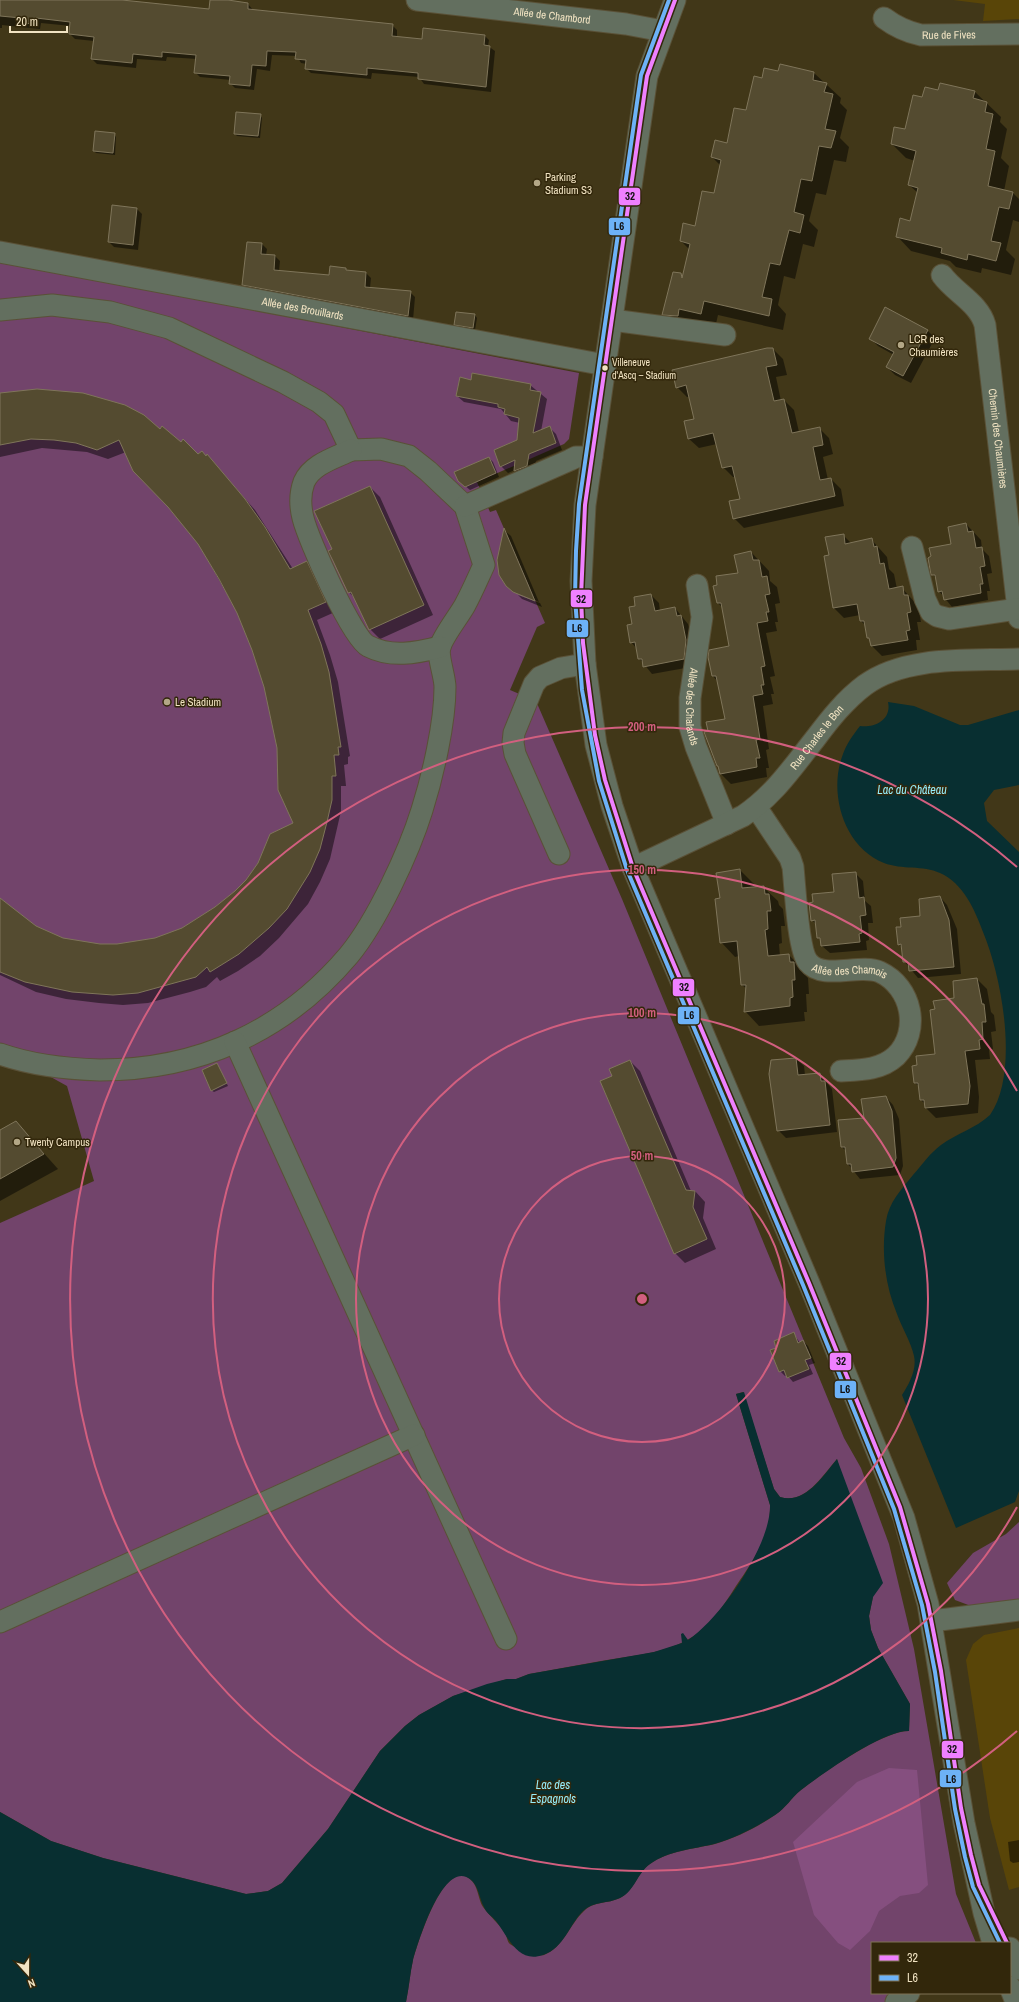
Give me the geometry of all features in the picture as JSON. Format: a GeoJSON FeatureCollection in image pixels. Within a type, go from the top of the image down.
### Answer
{"type":"FeatureCollection","features":[{"type":"Feature","properties":{"kind":"street","name":"Allée de Chambord"},"geometry":{"type":"LineString","coordinates":[[417,0],[626,24],[663,31]]}},
{"type":"Feature","properties":{"kind":"street"},"geometry":{"type":"LineString","coordinates":[[675,0],[647,76],[584,519],[581,564],[581,613],[585,664],[598,751],[616,820],[632,868],[889,1477],[913,1546],[932,1621],[961,1808],[979,1885],[1002,1942]]}},
{"type":"Feature","properties":{"kind":"street","name":"Rue de Fives"},"geometry":{"type":"LineString","coordinates":[[884,18],[894,26],[907,32],[921,35],[1019,34]]}},
{"type":"Feature","properties":{"kind":"street","name":"Allée des Brouillards"},"geometry":{"type":"LineString","coordinates":[[0,252],[605,365]]}},
{"type":"Feature","properties":{"kind":"street","name":"Chemin des Chaumières"},"geometry":{"type":"LineString","coordinates":[[942,276],[953,289],[980,313],[985,325],[1019,613]]}},
{"type":"Feature","properties":{"kind":"street"},"geometry":{"type":"LineString","coordinates":[[0,310],[52,305],[110,312],[169,328],[283,382],[319,402],[334,414],[351,450]]}},
{"type":"Feature","properties":{"kind":"street"},"geometry":{"type":"LineString","coordinates":[[612,320],[726,335]]}},
{"type":"Feature","properties":{"kind":"street"},"geometry":{"type":"LineString","coordinates":[[0,1054],[12,1058],[72,1070],[131,1070],[176,1063],[213,1052],[266,1027],[302,1003],[350,954],[377,910],[398,869],[422,811],[439,742],[445,686],[440,647],[465,604],[484,565],[465,506],[410,456],[381,449],[351,450],[318,466],[305,481],[300,499],[302,516],[310,541],[355,632],[367,646],[381,651],[406,654],[440,647]]}},
{"type":"Feature","properties":{"kind":"street"},"geometry":{"type":"LineString","coordinates":[[465,506],[576,457],[592,457]]}},
{"type":"Feature","properties":{"kind":"street"},"geometry":{"type":"LineString","coordinates":[[912,547],[925,599],[931,612],[936,616],[949,620],[1019,613]]}},
{"type":"Feature","properties":{"kind":"street","name":"Allée des Chalands"},"geometry":{"type":"LineString","coordinates":[[697,585],[702,617],[690,698],[690,722],[696,747],[727,824]]}},
{"type":"Feature","properties":{"kind":"street","name":"Rue Charles le Bon"},"geometry":{"type":"LineString","coordinates":[[632,868],[727,824],[756,807],[778,787],[842,706],[866,685],[879,677],[893,671],[923,664],[1019,659]]}},
{"type":"Feature","properties":{"kind":"street"},"geometry":{"type":"LineString","coordinates":[[560,854],[515,754],[513,738],[531,689],[537,680],[561,668],[585,664]]}},
{"type":"Feature","properties":{"kind":"street","name":"Allée des Chamois"},"geometry":{"type":"LineString","coordinates":[[756,807],[790,858],[793,867],[802,948],[808,963],[820,970],[865,969],[879,972],[897,984],[907,1001],[910,1014],[910,1028],[906,1042],[898,1054],[888,1062],[875,1068],[841,1071]]}},
{"type":"Feature","properties":{"kind":"street"},"geometry":{"type":"LineString","coordinates":[[235,1042],[506,1639]]}},
{"type":"Feature","properties":{"kind":"street"},"geometry":{"type":"LineString","coordinates":[[0,1622],[414,1435]]}},
{"type":"Feature","properties":{"kind":"street"},"geometry":{"type":"LineString","coordinates":[[932,1621],[1019,1610]]}},
{"type":"Feature","properties":{"kind":"street"},"geometry":{"type":"LineString","coordinates":[[1011,1956],[1019,1969]]}},
{"type":"Feature","properties":{"kind":"street"},"geometry":{"type":"LineString","coordinates":[[1011,1990],[1016,2002]]}},
{"type":"Feature","properties":{"kind":"street"},"geometry":{"type":"LineString","coordinates":[[896,2002],[908,1994]]}},
{"type":"Feature","properties":{"kind":"shaded area"},"geometry":{"type":"Polygon","coordinates":[[[953,0],[1019,0],[1019,19],[983,21],[985,4],[953,0]]]}},
{"type":"Feature","properties":{"kind":"shaded area","name":"Le Stadium"},"geometry":{"type":"Polygon","coordinates":[[[0,261],[579,373],[569,439],[564,444],[477,482],[490,512],[496,510],[545,623],[537,627],[510,690],[536,701],[622,899],[844,1438],[861,1468],[889,1544],[914,1649],[956,1894],[976,1942],[871,1942],[871,1994],[918,1994],[906,2002],[406,2002],[413,1960],[432,1907],[440,1893],[449,1882],[458,1876],[467,1877],[474,1883],[483,1907],[504,1931],[509,1943],[527,1952],[537,1955],[544,1955],[557,1947],[584,1911],[597,1904],[615,1900],[625,1895],[642,1872],[650,1864],[673,1853],[715,1844],[746,1832],[779,1812],[801,1790],[853,1754],[884,1738],[909,1731],[910,1704],[878,1648],[871,1630],[869,1616],[873,1597],[837,1459],[819,1481],[805,1493],[797,1497],[780,1497],[774,1489],[743,1392],[736,1394],[770,1505],[770,1515],[761,1545],[746,1572],[711,1621],[699,1632],[688,1639],[665,1649],[639,1655],[529,1674],[516,1679],[507,1679],[453,1696],[419,1715],[405,1726],[380,1751],[328,1829],[282,1883],[268,1891],[246,1894],[103,1858],[51,1841],[0,1812],[0,1223],[94,1181],[67,1086],[49,1076],[0,1062],[0,261]]]}},
{"type":"Feature","properties":{"kind":"shaded area"},"geometry":{"type":"Polygon","coordinates":[[[1019,1522],[1019,1601],[971,1606],[955,1600],[947,1583],[973,1553],[1006,1534],[1019,1522]]]}},
{"type":"Feature","properties":{"kind":"shaded area"},"geometry":{"type":"Polygon","coordinates":[[[1019,1628],[1019,1887],[1009,1890],[990,1818],[966,1660],[973,1644],[984,1635],[1019,1628]]]}},
{"type":"Feature","properties":{"kind":"shaded area"},"geometry":{"type":"Polygon","coordinates":[[[889,1768],[917,1770],[928,1885],[919,1893],[900,1896],[879,1911],[870,1931],[850,1950],[838,1943],[814,1915],[793,1842],[857,1782],[889,1768]]]}},
{"type":"Feature","properties":{"kind":"water","name":"Lac du Château"},"geometry":{"type":"Polygon","coordinates":[[[888,702],[914,706],[960,725],[968,725],[1019,710],[1019,785],[994,790],[984,803],[987,821],[1019,852],[1019,1491],[1015,1502],[956,1528],[902,1395],[912,1377],[915,1361],[911,1346],[893,1303],[887,1280],[884,1256],[886,1221],[896,1196],[930,1155],[947,1141],[979,1124],[990,1115],[999,1097],[1004,1076],[1006,1052],[1005,1026],[997,975],[990,952],[972,906],[962,890],[955,883],[940,873],[927,869],[891,865],[884,863],[870,855],[858,845],[849,832],[842,817],[837,785],[843,754],[848,743],[860,726],[871,726],[881,722],[885,718],[889,708],[888,702]]]}},
{"type":"Feature","properties":{"kind":"water","name":"Lac des Espagnols"},"geometry":{"type":"Polygon","coordinates":[[[744,1392],[774,1489],[780,1497],[797,1497],[805,1493],[819,1481],[837,1459],[883,1583],[873,1597],[869,1616],[871,1630],[878,1648],[910,1704],[909,1731],[884,1738],[853,1754],[801,1790],[779,1812],[746,1832],[722,1842],[673,1853],[650,1864],[642,1872],[633,1887],[625,1895],[615,1900],[596,1904],[583,1911],[561,1942],[550,1952],[543,1955],[534,1957],[526,1956],[514,1947],[496,1921],[486,1911],[477,1889],[470,1879],[460,1876],[450,1881],[441,1891],[433,1905],[420,1937],[413,1960],[406,2002],[0,2002],[0,1812],[51,1841],[103,1858],[246,1894],[268,1891],[282,1883],[328,1829],[380,1751],[405,1726],[419,1715],[453,1696],[487,1684],[507,1679],[516,1679],[529,1674],[654,1652],[682,1643],[681,1634],[683,1633],[688,1640],[701,1630],[729,1598],[742,1579],[762,1540],[768,1521],[770,1505],[736,1394],[744,1392]]]}},
{"type":"Feature","properties":{"kind":"building"},"geometry":{"type":"Polygon","coordinates":[[[0,0],[122,0],[209,9],[210,0],[228,0],[248,3],[248,9],[393,24],[392,36],[422,39],[423,28],[485,35],[484,45],[490,46],[486,87],[418,79],[418,73],[367,68],[367,75],[305,69],[306,60],[295,59],[296,52],[267,51],[266,66],[252,65],[250,86],[229,84],[230,76],[194,73],[196,55],[162,52],[162,57],[133,54],[132,63],[91,59],[94,37],[69,34],[70,22],[36,18],[36,24],[20,23],[21,18],[0,16],[0,0]]]}},
{"type":"Feature","properties":{"kind":"building"},"geometry":{"type":"Polygon","coordinates":[[[780,64],[814,72],[813,80],[827,83],[824,92],[833,94],[825,129],[836,131],[831,148],[819,146],[812,181],[801,179],[794,212],[804,215],[800,233],[789,230],[780,265],[770,263],[762,297],[772,299],[769,316],[704,301],[701,314],[679,309],[678,316],[662,315],[673,272],[681,273],[682,278],[690,244],[680,241],[683,223],[695,226],[702,191],[714,193],[721,160],[711,157],[715,140],[727,143],[734,108],[746,110],[754,76],[762,78],[764,68],[778,71],[780,64]]]}},
{"type":"Feature","properties":{"kind":"building"},"geometry":{"type":"Polygon","coordinates":[[[940,83],[975,91],[973,98],[987,102],[985,112],[993,114],[986,149],[995,151],[988,186],[1013,192],[1009,209],[999,207],[991,241],[1001,243],[996,261],[968,254],[967,260],[941,253],[942,248],[896,237],[900,218],[910,221],[918,188],[908,185],[916,151],[891,144],[894,127],[905,129],[913,95],[922,97],[925,87],[938,90],[940,83]]]}},
{"type":"Feature","properties":{"kind":"building"},"geometry":{"type":"Polygon","coordinates":[[[236,112],[261,114],[258,136],[234,134],[236,112]]]}},
{"type":"Feature","properties":{"kind":"building"},"geometry":{"type":"Polygon","coordinates":[[[95,131],[115,133],[113,153],[93,151],[95,131]]]}},
{"type":"Feature","properties":{"kind":"building"},"geometry":{"type":"Polygon","coordinates":[[[112,205],[137,208],[133,245],[108,242],[112,205]]]}},
{"type":"Feature","properties":{"kind":"building"},"geometry":{"type":"Polygon","coordinates":[[[247,242],[262,243],[261,254],[275,255],[274,270],[329,275],[330,266],[346,268],[346,270],[366,272],[365,287],[411,291],[408,316],[242,285],[247,242]]]}},
{"type":"Feature","properties":{"kind":"building","name":"LCR des Chaumières"},"geometry":{"type":"Polygon","coordinates":[[[885,307],[928,330],[903,376],[886,367],[894,352],[869,339],[885,307]]]}},
{"type":"Feature","properties":{"kind":"building"},"geometry":{"type":"Polygon","coordinates":[[[456,312],[475,314],[473,328],[454,325],[456,312]]]}},
{"type":"Feature","properties":{"kind":"building"},"geometry":{"type":"Polygon","coordinates":[[[767,348],[773,348],[777,365],[766,367],[774,401],[784,399],[792,433],[820,427],[823,445],[813,447],[820,480],[831,478],[835,496],[733,519],[729,501],[740,499],[732,466],[722,468],[713,433],[688,439],[684,421],[694,419],[686,385],[676,388],[672,370],[767,348]]]}},
{"type":"Feature","properties":{"kind":"building"},"geometry":{"type":"Polygon","coordinates":[[[472,373],[531,384],[530,390],[541,392],[533,433],[550,426],[556,443],[529,454],[527,466],[514,471],[515,460],[500,467],[494,450],[517,440],[519,418],[504,414],[505,409],[498,407],[498,404],[456,396],[460,377],[471,380],[472,373]]]}},
{"type":"Feature","properties":{"kind":"building"},"geometry":{"type":"Polygon","coordinates":[[[37,389],[83,393],[125,405],[144,415],[160,429],[162,426],[181,442],[183,439],[198,454],[202,451],[206,456],[207,454],[245,499],[265,527],[290,569],[307,561],[326,602],[308,610],[321,644],[329,672],[341,747],[338,747],[339,755],[334,755],[336,776],[332,776],[332,800],[320,849],[310,872],[287,909],[269,928],[239,954],[210,972],[207,967],[196,977],[138,993],[113,995],[72,992],[25,982],[0,972],[0,898],[36,926],[63,938],[100,944],[117,944],[155,938],[182,928],[215,907],[235,891],[246,880],[258,863],[270,834],[293,823],[278,790],[277,748],[264,687],[252,650],[237,613],[198,544],[168,507],[133,471],[119,440],[97,450],[76,443],[54,440],[31,439],[0,445],[0,393],[37,389]]]}},
{"type":"Feature","properties":{"kind":"building"},"geometry":{"type":"Polygon","coordinates":[[[489,457],[496,473],[465,487],[458,481],[454,472],[489,457]]]}},
{"type":"Feature","properties":{"kind":"building"},"geometry":{"type":"Polygon","coordinates":[[[370,486],[424,605],[369,630],[351,592],[348,593],[328,551],[332,549],[314,511],[370,486]]]}},
{"type":"Feature","properties":{"kind":"building"},"geometry":{"type":"Polygon","coordinates":[[[966,523],[968,532],[973,531],[976,548],[982,547],[985,566],[980,567],[983,584],[980,584],[981,593],[944,600],[942,591],[938,592],[935,575],[931,575],[928,558],[931,556],[929,548],[951,544],[948,527],[966,523]]]}},
{"type":"Feature","properties":{"kind":"building"},"geometry":{"type":"Polygon","coordinates":[[[504,528],[535,601],[513,592],[506,586],[499,575],[497,560],[504,528]]]}},
{"type":"Feature","properties":{"kind":"building"},"geometry":{"type":"Polygon","coordinates":[[[844,534],[845,544],[872,538],[874,547],[877,546],[880,564],[884,563],[889,589],[903,586],[904,595],[908,595],[911,612],[907,613],[910,630],[906,631],[908,640],[871,646],[869,638],[867,638],[864,621],[860,621],[857,604],[833,608],[824,556],[829,555],[825,537],[844,534]]]}},
{"type":"Feature","properties":{"kind":"building"},"geometry":{"type":"Polygon","coordinates":[[[751,551],[753,560],[759,560],[762,577],[767,576],[770,594],[765,595],[769,612],[766,612],[768,621],[757,623],[765,666],[761,667],[764,685],[761,685],[763,694],[753,696],[760,739],[756,740],[760,758],[756,758],[757,767],[720,774],[704,732],[708,731],[706,722],[725,719],[716,676],[712,676],[708,657],[709,650],[729,646],[721,603],[717,603],[713,586],[717,585],[716,576],[738,573],[734,555],[751,551]]]}},
{"type":"Feature","properties":{"kind":"building"},"geometry":{"type":"Polygon","coordinates":[[[651,594],[655,611],[675,607],[677,616],[681,615],[686,640],[684,659],[643,667],[642,659],[638,659],[635,642],[630,643],[627,625],[632,624],[629,607],[635,606],[634,597],[651,594]]]}},
{"type":"Feature","properties":{"kind":"building"},"geometry":{"type":"Polygon","coordinates":[[[740,869],[742,888],[764,886],[765,894],[769,894],[771,911],[767,911],[768,929],[765,930],[768,956],[789,954],[790,962],[794,962],[795,980],[792,980],[793,997],[790,998],[790,1006],[744,1012],[746,985],[741,985],[737,941],[720,943],[715,899],[720,898],[716,873],[740,869]]]}},
{"type":"Feature","properties":{"kind":"building"},"geometry":{"type":"Polygon","coordinates":[[[856,872],[859,898],[864,897],[866,915],[860,916],[862,933],[859,934],[860,942],[821,946],[820,938],[817,938],[815,920],[811,921],[809,903],[813,902],[812,894],[834,892],[832,874],[856,872]]]}},
{"type":"Feature","properties":{"kind":"building"},"geometry":{"type":"Polygon","coordinates":[[[940,896],[949,920],[954,967],[909,971],[908,962],[903,962],[901,944],[898,945],[896,927],[901,927],[900,918],[920,916],[919,899],[940,896]]]}},
{"type":"Feature","properties":{"kind":"building"},"geometry":{"type":"Polygon","coordinates":[[[977,978],[982,1004],[984,1004],[986,1022],[982,1022],[983,1039],[979,1040],[980,1049],[965,1051],[970,1086],[968,1104],[925,1108],[924,1100],[920,1100],[918,1083],[914,1083],[912,1066],[917,1065],[916,1056],[935,1054],[930,1010],[935,1009],[933,1001],[954,998],[953,981],[977,978]]]}},
{"type":"Feature","properties":{"kind":"building"},"geometry":{"type":"Polygon","coordinates":[[[796,1058],[798,1075],[820,1073],[821,1081],[825,1081],[830,1125],[777,1131],[769,1074],[771,1060],[796,1058]]]}},
{"type":"Feature","properties":{"kind":"building"},"geometry":{"type":"Polygon","coordinates":[[[630,1060],[686,1190],[695,1191],[693,1207],[707,1239],[674,1254],[600,1081],[612,1076],[609,1069],[630,1060]]]}},
{"type":"Feature","properties":{"kind":"building"},"geometry":{"type":"Polygon","coordinates":[[[217,1063],[227,1083],[211,1091],[202,1070],[217,1063]]]}},
{"type":"Feature","properties":{"kind":"building"},"geometry":{"type":"Polygon","coordinates":[[[886,1096],[892,1111],[896,1158],[893,1167],[852,1172],[851,1164],[847,1164],[845,1147],[841,1147],[838,1120],[864,1118],[861,1099],[886,1096]]]}},
{"type":"Feature","properties":{"kind":"building","name":"Twenty Campus"},"geometry":{"type":"Polygon","coordinates":[[[16,1121],[44,1154],[0,1179],[0,1130],[16,1121]]]}},
{"type":"Feature","properties":{"kind":"building"},"geometry":{"type":"Polygon","coordinates":[[[794,1332],[798,1343],[803,1340],[811,1358],[805,1360],[809,1369],[787,1378],[784,1370],[779,1372],[770,1350],[776,1348],[774,1341],[794,1332]]]}},
{"type":"Feature","properties":{"kind":"transit line","name":"L6"},"geometry":{"type":"LineString","coordinates":[[669,0],[641,75],[579,504],[575,598],[582,690],[599,781],[627,870],[803,1285],[894,1509],[922,1605],[935,1672],[955,1809],[965,1857],[973,1887],[1000,1942]]}},
{"type":"Feature","properties":{"kind":"transit line","name":"32"},"geometry":{"type":"LineString","coordinates":[[675,0],[647,76],[585,505],[581,597],[583,643],[595,735],[605,780],[633,868],[809,1283],[900,1507],[928,1604],[941,1671],[961,1808],[971,1855],[979,1885],[1007,1942]]}},
{"type":"Feature","properties":{"kind":"place","name":"Parking Stadium S3"},"geometry":{"type":"Point","coordinates":[537,183]}},
{"type":"Feature","properties":{"kind":"place","name":"LCR des Chaumières"},"geometry":{"type":"Point","coordinates":[901,345]}},
{"type":"Feature","properties":{"kind":"place","name":"Villeneuve d'Ascq – Stadium"},"geometry":{"type":"Point","coordinates":[605,368]}},
{"type":"Feature","properties":{"kind":"place","name":"Le Stadium"},"geometry":{"type":"Point","coordinates":[167,702]}},
{"type":"Feature","properties":{"kind":"place","name":"Twenty Campus"},"geometry":{"type":"Point","coordinates":[17,1142]}}]}
